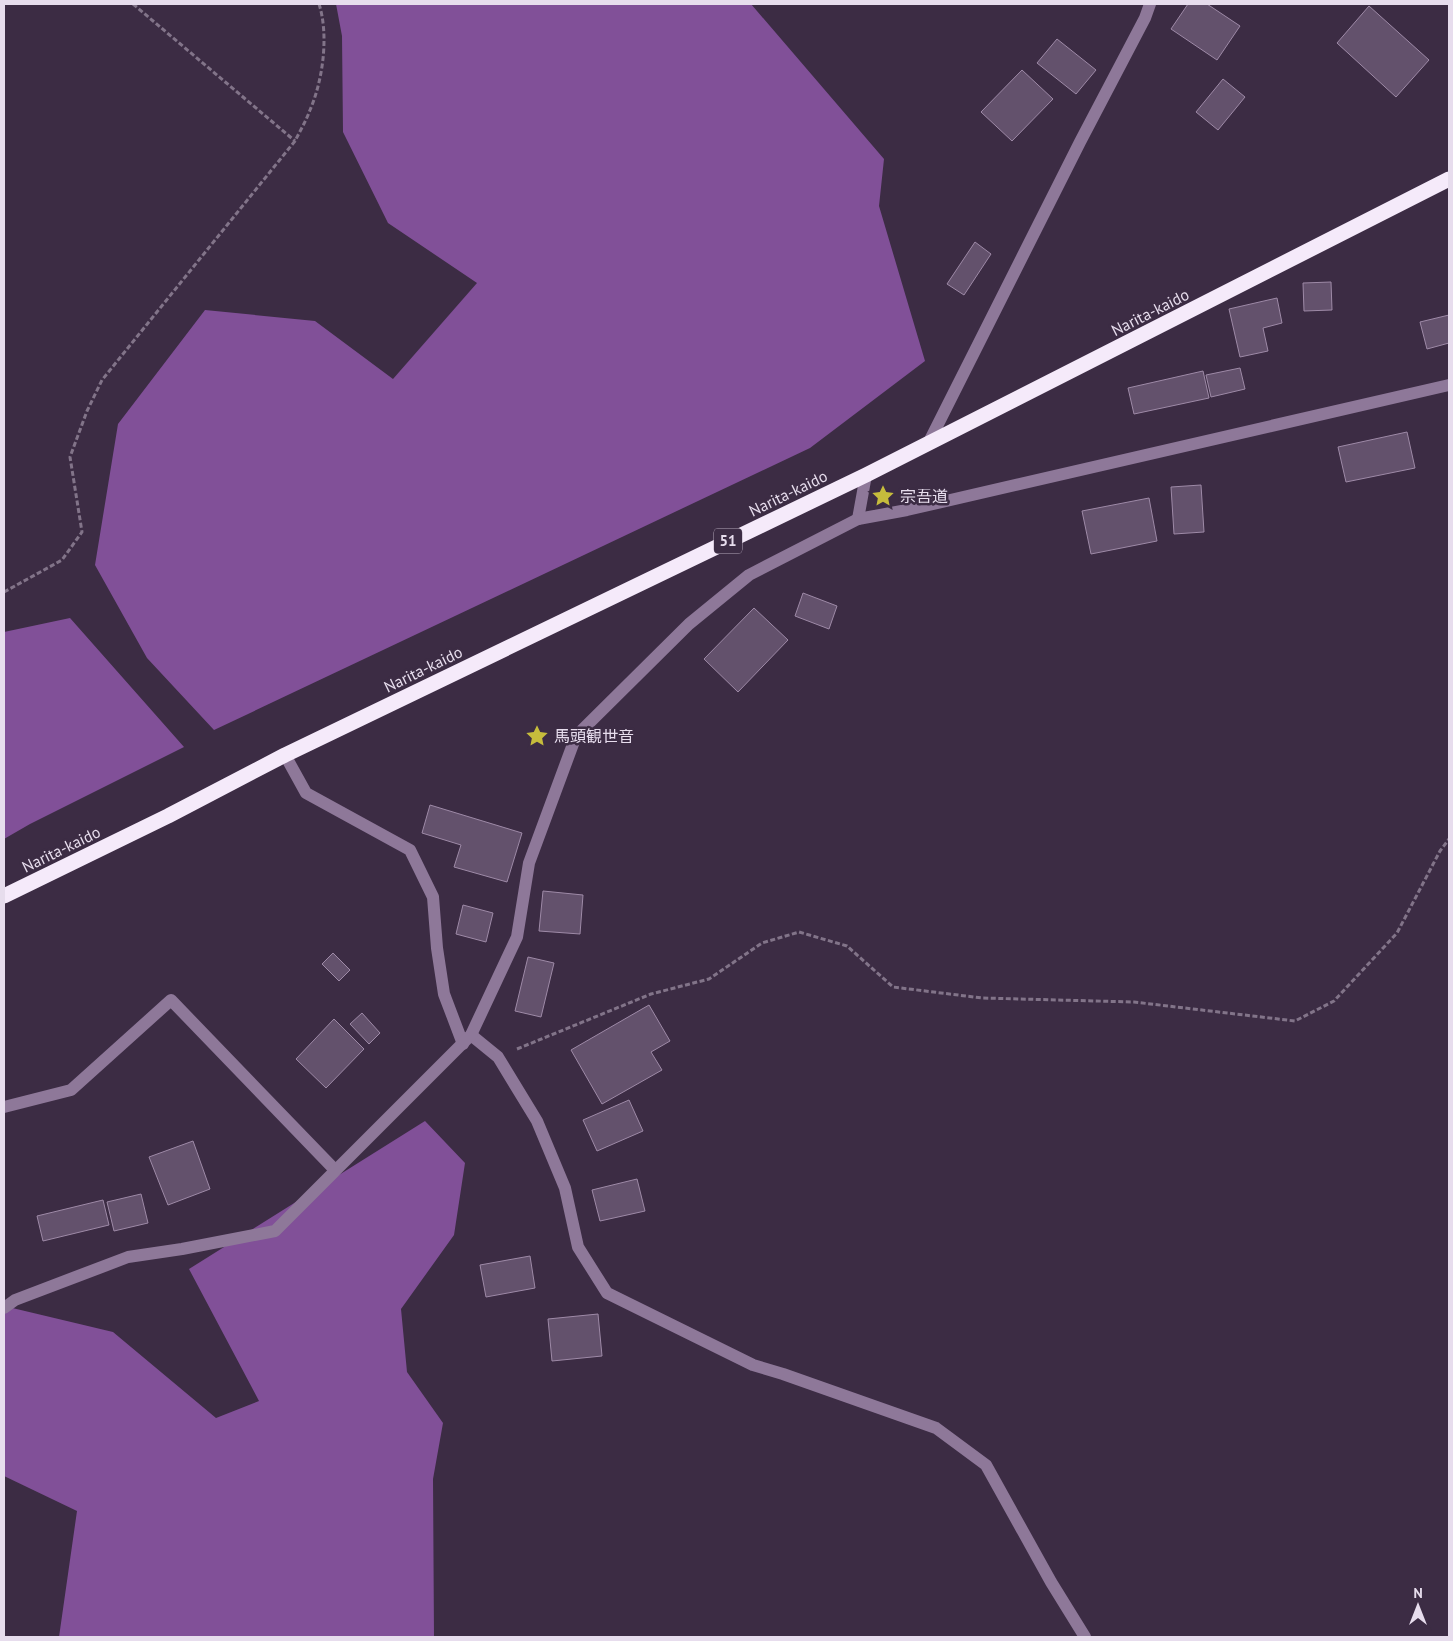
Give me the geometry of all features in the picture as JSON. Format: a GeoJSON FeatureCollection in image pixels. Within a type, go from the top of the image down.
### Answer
{"type":"FeatureCollection","features":[{"type":"Feature","properties":{"kind":"highway","name":"Narita-kaido"},"geometry":{"type":"LineString","coordinates":[[4,896],[168,816],[285,755],[928,444],[1449,179]]}},
{"type":"Feature","properties":{"kind":"street"},"geometry":{"type":"LineString","coordinates":[[928,444],[1080,142],[1145,18],[1150,4]]}},
{"type":"Feature","properties":{"kind":"street"},"geometry":{"type":"LineString","coordinates":[[4,1308],[15,1300],[128,1257],[182,1249],[275,1231],[467,1040],[517,937],[529,863],[576,736],[689,624],[749,575],[858,519],[916,508],[1449,385]]}},
{"type":"Feature","properties":{"kind":"street"},"geometry":{"type":"LineString","coordinates":[[858,519],[866,474]]}},
{"type":"Feature","properties":{"kind":"street"},"geometry":{"type":"LineString","coordinates":[[285,755],[306,793],[410,850],[433,897],[437,948],[444,994],[467,1040],[498,1057],[537,1121],[565,1188],[578,1247],[607,1293],[753,1365],[936,1428],[986,1465],[1051,1582],[1085,1637]]}},
{"type":"Feature","properties":{"kind":"street"},"geometry":{"type":"LineString","coordinates":[[4,1107],[71,1090],[171,1000],[335,1170]]}},
{"type":"Feature","properties":{"kind":"path"},"geometry":{"type":"LineString","coordinates":[[133,4],[295,142]]}},
{"type":"Feature","properties":{"kind":"path"},"geometry":{"type":"LineString","coordinates":[[4,592],[62,560],[82,532],[70,457],[87,411],[102,380],[295,142],[311,110],[323,64],[323,16],[319,4]]}},
{"type":"Feature","properties":{"kind":"path"},"geometry":{"type":"LineString","coordinates":[[498,1057],[651,994],[709,979],[762,942],[799,932],[847,946],[894,987],[982,998],[1134,1002],[1295,1021],[1334,1001],[1397,933],[1440,851],[1449,839]]}},
{"type":"Feature","properties":{"kind":"shaded area"},"geometry":{"type":"Polygon","coordinates":[[[336,4],[751,4],[884,159],[879,206],[925,361],[810,448],[214,730],[147,658],[95,565],[118,424],[205,310],[315,321],[393,379],[477,283],[388,223],[343,132],[342,36],[336,4]]]}},
{"type":"Feature","properties":{"kind":"shaded area"},"geometry":{"type":"Polygon","coordinates":[[[70,618],[184,747],[30,824],[4,839],[4,632],[70,618]]]}},
{"type":"Feature","properties":{"kind":"shaded area"},"geometry":{"type":"Polygon","coordinates":[[[425,1121],[465,1163],[454,1235],[401,1309],[407,1372],[443,1423],[433,1479],[434,1637],[59,1637],[77,1511],[4,1476],[4,1306],[113,1332],[216,1418],[259,1401],[189,1269],[425,1121]]]}},
{"type":"Feature","properties":{"kind":"building"},"geometry":{"type":"Polygon","coordinates":[[[1188,4],[1207,4],[1240,26],[1217,60],[1171,29],[1188,4]]]}},
{"type":"Feature","properties":{"kind":"building"},"geometry":{"type":"Polygon","coordinates":[[[1369,6],[1429,60],[1396,97],[1337,43],[1369,6]]]}},
{"type":"Feature","properties":{"kind":"building"},"geometry":{"type":"Polygon","coordinates":[[[1057,39],[1096,70],[1076,94],[1037,63],[1057,39]]]}},
{"type":"Feature","properties":{"kind":"building"},"geometry":{"type":"Polygon","coordinates":[[[1022,70],[1053,99],[1012,141],[981,112],[1022,70]]]}},
{"type":"Feature","properties":{"kind":"building"},"geometry":{"type":"Polygon","coordinates":[[[1223,79],[1245,97],[1218,130],[1196,112],[1223,79]]]}},
{"type":"Feature","properties":{"kind":"building"},"geometry":{"type":"Polygon","coordinates":[[[975,242],[991,254],[964,295],[947,284],[975,242]]]}},
{"type":"Feature","properties":{"kind":"building"},"geometry":{"type":"Polygon","coordinates":[[[1331,282],[1332,310],[1304,311],[1303,283],[1331,282]]]}},
{"type":"Feature","properties":{"kind":"building"},"geometry":{"type":"Polygon","coordinates":[[[1277,298],[1282,323],[1263,328],[1268,351],[1240,357],[1229,309],[1277,298]]]}},
{"type":"Feature","properties":{"kind":"building"},"geometry":{"type":"Polygon","coordinates":[[[1449,315],[1449,343],[1427,349],[1420,322],[1449,315]]]}},
{"type":"Feature","properties":{"kind":"building"},"geometry":{"type":"Polygon","coordinates":[[[1240,368],[1245,389],[1211,397],[1206,375],[1240,368]]]}},
{"type":"Feature","properties":{"kind":"building"},"geometry":{"type":"Polygon","coordinates":[[[1203,371],[1209,398],[1134,414],[1128,388],[1203,371]]]}},
{"type":"Feature","properties":{"kind":"building"},"geometry":{"type":"Polygon","coordinates":[[[1407,432],[1415,468],[1346,482],[1338,447],[1407,432]]]}},
{"type":"Feature","properties":{"kind":"building"},"geometry":{"type":"Polygon","coordinates":[[[1201,485],[1204,532],[1174,534],[1171,487],[1201,485]]]}},
{"type":"Feature","properties":{"kind":"building"},"geometry":{"type":"Polygon","coordinates":[[[1149,498],[1157,541],[1091,554],[1082,511],[1149,498]]]}},
{"type":"Feature","properties":{"kind":"building"},"geometry":{"type":"Polygon","coordinates":[[[803,593],[837,606],[829,629],[795,616],[803,593]]]}},
{"type":"Feature","properties":{"kind":"building"},"geometry":{"type":"Polygon","coordinates":[[[754,608],[788,640],[738,692],[704,659],[754,608]]]}},
{"type":"Feature","properties":{"kind":"building"},"geometry":{"type":"Polygon","coordinates":[[[430,805],[522,833],[507,882],[454,867],[461,845],[422,833],[430,805]]]}},
{"type":"Feature","properties":{"kind":"building"},"geometry":{"type":"Polygon","coordinates":[[[543,891],[583,895],[580,934],[539,931],[543,891]]]}},
{"type":"Feature","properties":{"kind":"building"},"geometry":{"type":"Polygon","coordinates":[[[463,905],[493,913],[486,942],[456,934],[463,905]]]}},
{"type":"Feature","properties":{"kind":"building"},"geometry":{"type":"Polygon","coordinates":[[[333,953],[350,970],[339,981],[322,964],[333,953]]]}},
{"type":"Feature","properties":{"kind":"building"},"geometry":{"type":"Polygon","coordinates":[[[528,957],[554,963],[541,1017],[515,1011],[528,957]]]}},
{"type":"Feature","properties":{"kind":"building"},"geometry":{"type":"Polygon","coordinates":[[[649,1005],[670,1041],[651,1052],[662,1070],[602,1104],[571,1050],[649,1005]]]}},
{"type":"Feature","properties":{"kind":"building"},"geometry":{"type":"Polygon","coordinates":[[[362,1013],[380,1033],[369,1044],[350,1024],[362,1013]]]}},
{"type":"Feature","properties":{"kind":"building"},"geometry":{"type":"Polygon","coordinates":[[[334,1019],[364,1049],[326,1088],[296,1059],[334,1019]]]}},
{"type":"Feature","properties":{"kind":"building"},"geometry":{"type":"Polygon","coordinates":[[[629,1100],[643,1131],[597,1151],[583,1120],[629,1100]]]}},
{"type":"Feature","properties":{"kind":"building"},"geometry":{"type":"Polygon","coordinates":[[[193,1141],[210,1189],[168,1205],[149,1157],[193,1141]]]}},
{"type":"Feature","properties":{"kind":"building"},"geometry":{"type":"Polygon","coordinates":[[[637,1179],[645,1211],[600,1221],[592,1190],[637,1179]]]}},
{"type":"Feature","properties":{"kind":"building"},"geometry":{"type":"Polygon","coordinates":[[[141,1194],[148,1223],[114,1231],[107,1202],[141,1194]]]}},
{"type":"Feature","properties":{"kind":"building"},"geometry":{"type":"Polygon","coordinates":[[[103,1200],[109,1225],[43,1241],[37,1216],[103,1200]]]}},
{"type":"Feature","properties":{"kind":"building"},"geometry":{"type":"Polygon","coordinates":[[[530,1256],[535,1288],[486,1297],[480,1265],[530,1256]]]}},
{"type":"Feature","properties":{"kind":"building"},"geometry":{"type":"Polygon","coordinates":[[[598,1314],[602,1356],[552,1361],[548,1319],[598,1314]]]}},
{"type":"Feature","properties":{"kind":"place","name":"宗吾道"},"geometry":{"type":"Point","coordinates":[883,496]}},
{"type":"Feature","properties":{"kind":"place","name":"馬頭観世音"},"geometry":{"type":"Point","coordinates":[537,736]}}]}
